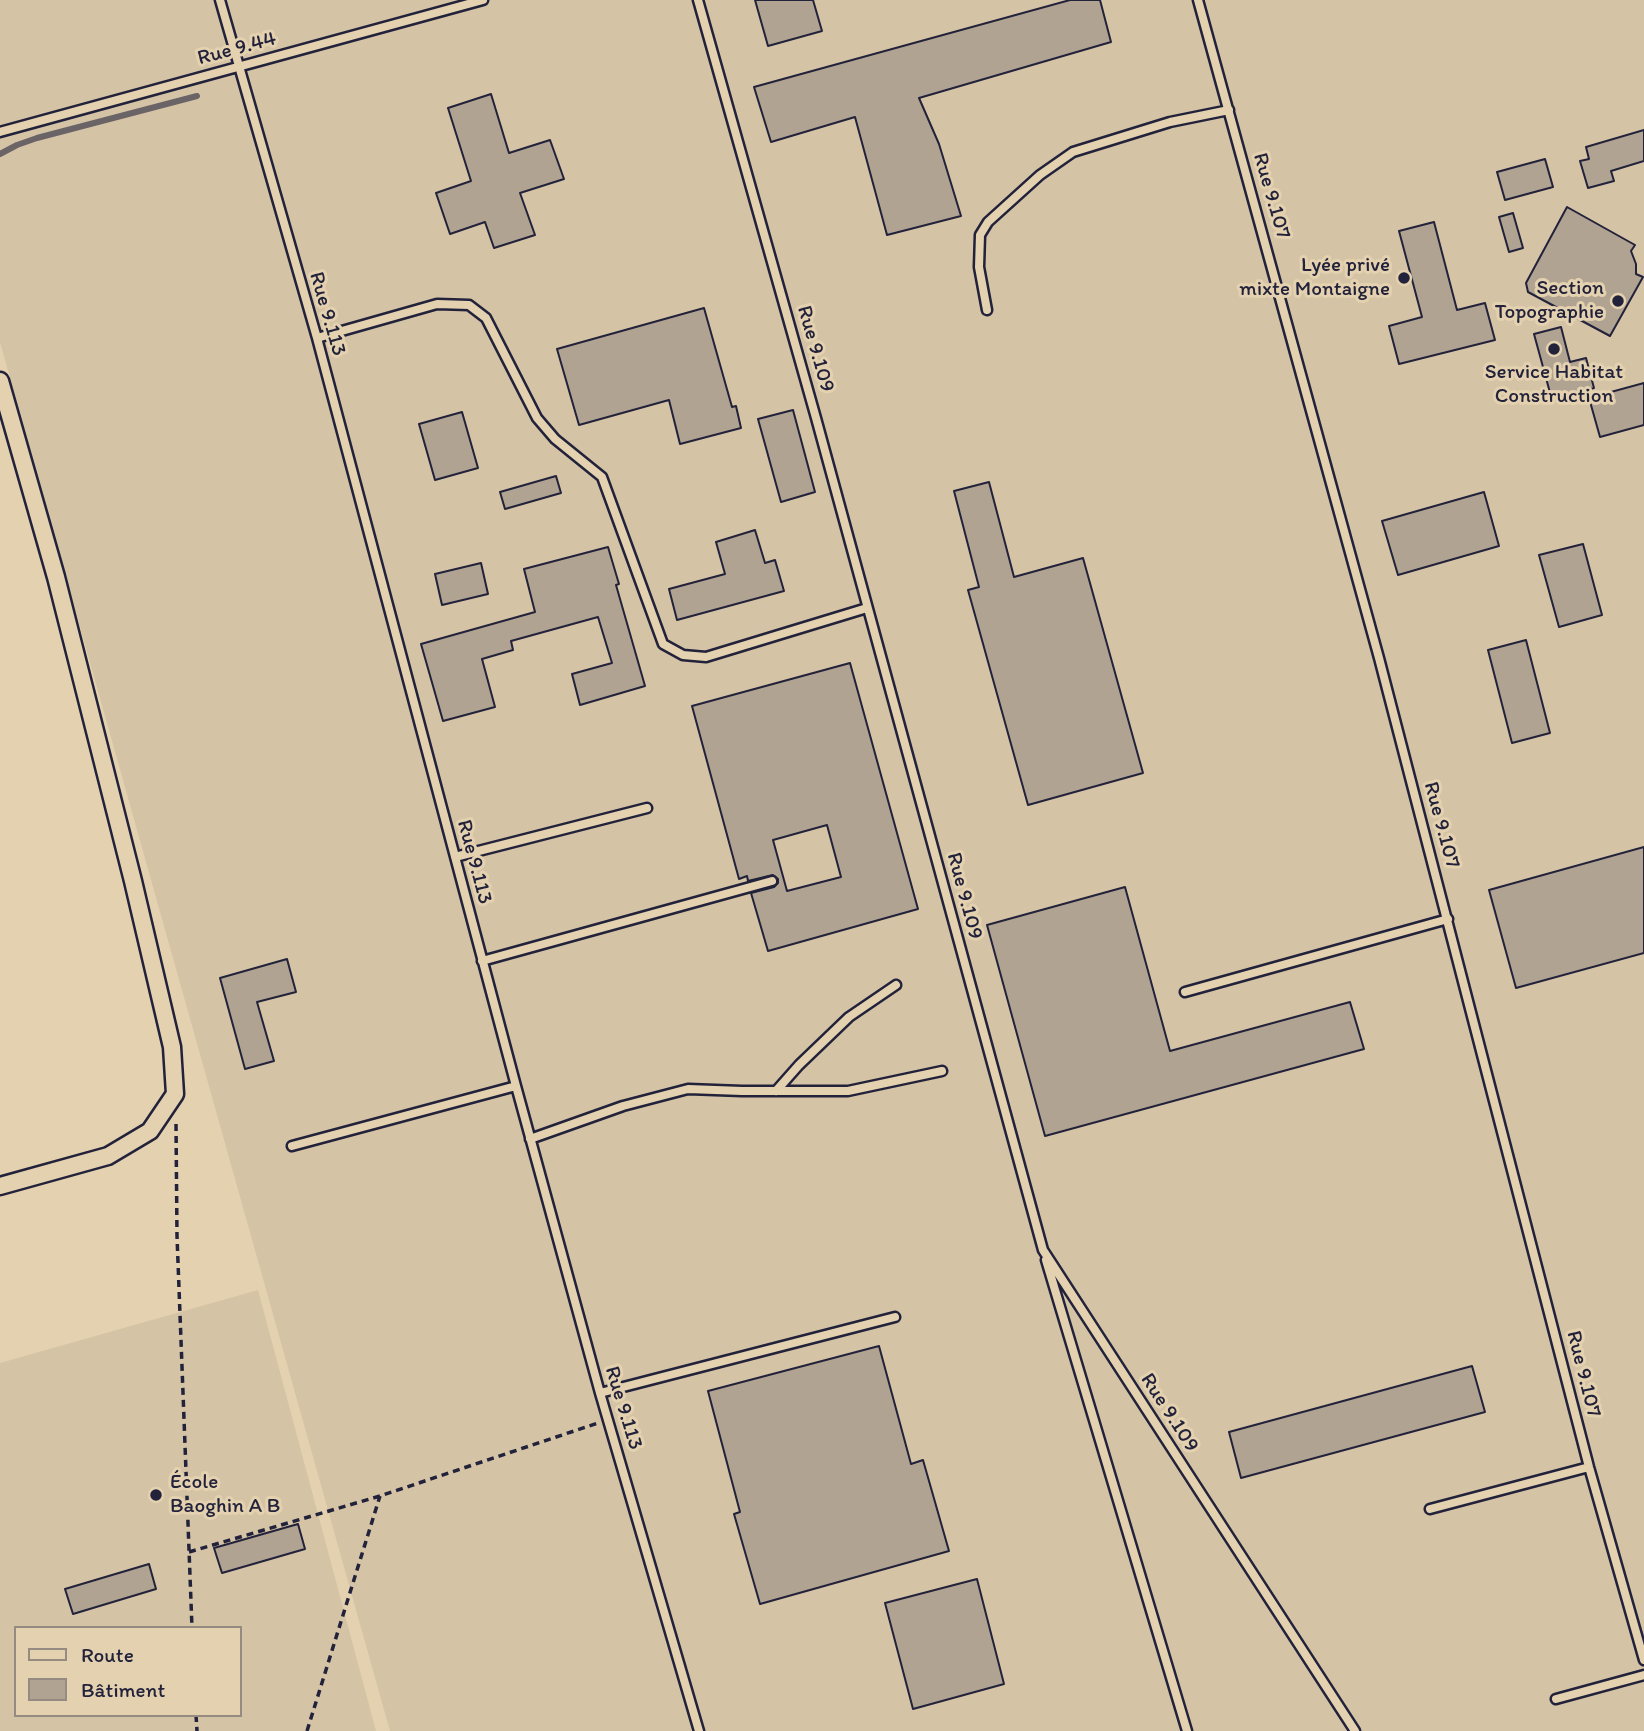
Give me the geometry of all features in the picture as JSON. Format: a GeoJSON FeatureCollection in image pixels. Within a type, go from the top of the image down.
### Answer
{"type":"FeatureCollection","features":[{"type":"Feature","properties":{"kind":"street"},"geometry":{"type":"LineString","coordinates":[[0,381],[56,577],[136,894],[172,1047],[175,1094],[150,1130],[108,1156],[0,1186]]}},
{"type":"Feature","properties":{"kind":"lane","name":"Rue 9.113"},"geometry":{"type":"LineString","coordinates":[[220,0],[317,338],[600,1393],[699,1731]]}},
{"type":"Feature","properties":{"kind":"lane","name":"Rue 9.44"},"geometry":{"type":"LineString","coordinates":[[0,132],[483,0]]}},
{"type":"Feature","properties":{"kind":"lane","name":"Rue 9.109"},"geometry":{"type":"LineString","coordinates":[[698,0],[816,418],[1043,1250],[1355,1731]]}},
{"type":"Feature","properties":{"kind":"lane","name":"Rue 9.107"},"geometry":{"type":"LineString","coordinates":[[1198,0],[1315,422],[1448,919],[1589,1467],[1644,1660]]}},
{"type":"Feature","properties":{"kind":"lane"},"geometry":{"type":"LineString","coordinates":[[987,310],[979,267],[980,236],[988,222],[1040,174],[1073,152],[1170,122],[1228,110]]}},
{"type":"Feature","properties":{"kind":"lane"},"geometry":{"type":"LineString","coordinates":[[317,338],[437,304],[469,304],[486,318],[537,418],[555,439],[602,477],[663,644],[682,655],[706,657],[867,608]]}},
{"type":"Feature","properties":{"kind":"lane"},"geometry":{"type":"LineString","coordinates":[[455,857],[646,808]]}},
{"type":"Feature","properties":{"kind":"lane"},"geometry":{"type":"LineString","coordinates":[[482,961],[772,881]]}},
{"type":"Feature","properties":{"kind":"lane"},"geometry":{"type":"LineString","coordinates":[[1185,992],[1448,919]]}},
{"type":"Feature","properties":{"kind":"lane"},"geometry":{"type":"LineString","coordinates":[[776,1091],[849,1017],[896,985]]}},
{"type":"Feature","properties":{"kind":"lane"},"geometry":{"type":"LineString","coordinates":[[530,1139],[623,1106],[688,1089],[848,1090],[942,1071]]}},
{"type":"Feature","properties":{"kind":"lane"},"geometry":{"type":"LineString","coordinates":[[292,1146],[516,1086]]}},
{"type":"Feature","properties":{"kind":"lane"},"geometry":{"type":"LineString","coordinates":[[1043,1250],[1187,1731]]}},
{"type":"Feature","properties":{"kind":"lane"},"geometry":{"type":"LineString","coordinates":[[600,1393],[895,1317]]}},
{"type":"Feature","properties":{"kind":"lane"},"geometry":{"type":"LineString","coordinates":[[1430,1509],[1589,1467]]}},
{"type":"Feature","properties":{"kind":"lane"},"geometry":{"type":"LineString","coordinates":[[1556,1699],[1644,1675]]}},
{"type":"Feature","properties":{"kind":"path"},"geometry":{"type":"LineString","coordinates":[[175,1094],[177,1237],[192,1626]]}},
{"type":"Feature","properties":{"kind":"path"},"geometry":{"type":"LineString","coordinates":[[189,1552],[380,1496],[609,1420]]}},
{"type":"Feature","properties":{"kind":"path"},"geometry":{"type":"LineString","coordinates":[[307,1731],[380,1496]]}},
{"type":"Feature","properties":{"kind":"shaded area"},"geometry":{"type":"Polygon","coordinates":[[[0,0],[1644,0],[1644,1731],[390,1731],[0,342],[0,0]]]}},
{"type":"Feature","properties":{"kind":"shaded area","name":"École Baoghin A B"},"geometry":{"type":"Polygon","coordinates":[[[258,1290],[376,1731],[0,1731],[0,1363],[258,1290]]]}},
{"type":"Feature","properties":{"kind":"building"},"geometry":{"type":"Polygon","coordinates":[[[755,0],[813,0],[822,31],[768,46],[755,0]]]}},
{"type":"Feature","properties":{"kind":"building"},"geometry":{"type":"Polygon","coordinates":[[[1070,0],[1100,0],[1111,42],[919,98],[939,144],[961,216],[887,235],[855,117],[771,142],[754,87],[1070,0]]]}},
{"type":"Feature","properties":{"kind":"building"},"geometry":{"type":"Polygon","coordinates":[[[491,94],[509,153],[550,140],[564,179],[520,193],[535,235],[494,248],[485,222],[450,234],[436,193],[471,181],[448,108],[491,94]]]}},
{"type":"Feature","properties":{"kind":"building"},"geometry":{"type":"Polygon","coordinates":[[[1644,130],[1644,161],[1611,171],[1614,181],[1588,188],[1580,161],[1589,159],[1586,147],[1644,130]]]}},
{"type":"Feature","properties":{"kind":"building"},"geometry":{"type":"Polygon","coordinates":[[[1545,159],[1553,187],[1505,200],[1497,172],[1545,159]]]}},
{"type":"Feature","properties":{"kind":"building"},"geometry":{"type":"Polygon","coordinates":[[[1567,207],[1635,245],[1631,251],[1636,264],[1636,274],[1643,277],[1610,336],[1528,292],[1526,283],[1567,207]]]}},
{"type":"Feature","properties":{"kind":"building"},"geometry":{"type":"Polygon","coordinates":[[[1513,213],[1523,248],[1509,252],[1499,217],[1513,213]]]}},
{"type":"Feature","properties":{"kind":"building"},"geometry":{"type":"Polygon","coordinates":[[[1434,222],[1457,310],[1485,303],[1495,340],[1399,364],[1389,326],[1422,317],[1399,231],[1434,222]]]}},
{"type":"Feature","properties":{"kind":"building"},"geometry":{"type":"Polygon","coordinates":[[[704,308],[732,407],[736,406],[741,428],[680,444],[669,400],[579,425],[557,349],[704,308]]]}},
{"type":"Feature","properties":{"kind":"building"},"geometry":{"type":"Polygon","coordinates":[[[1561,327],[1570,362],[1586,358],[1594,388],[1552,400],[1534,334],[1561,327]]]}},
{"type":"Feature","properties":{"kind":"building"},"geometry":{"type":"Polygon","coordinates":[[[1644,383],[1644,425],[1600,437],[1589,398],[1644,383]]]}},
{"type":"Feature","properties":{"kind":"building"},"geometry":{"type":"Polygon","coordinates":[[[793,410],[815,492],[781,502],[758,419],[793,410]]]}},
{"type":"Feature","properties":{"kind":"building"},"geometry":{"type":"Polygon","coordinates":[[[462,412],[478,468],[435,480],[419,424],[462,412]]]}},
{"type":"Feature","properties":{"kind":"building"},"geometry":{"type":"Polygon","coordinates":[[[556,476],[561,493],[505,509],[500,492],[556,476]]]}},
{"type":"Feature","properties":{"kind":"building"},"geometry":{"type":"Polygon","coordinates":[[[989,482],[1014,577],[1083,558],[1143,773],[1028,805],[968,590],[979,587],[954,491],[989,482]]]}},
{"type":"Feature","properties":{"kind":"building"},"geometry":{"type":"Polygon","coordinates":[[[1484,492],[1499,546],[1398,575],[1382,521],[1484,492]]]}},
{"type":"Feature","properties":{"kind":"building"},"geometry":{"type":"Polygon","coordinates":[[[755,530],[765,563],[775,560],[784,591],[677,620],[669,589],[725,574],[716,542],[755,530]]]}},
{"type":"Feature","properties":{"kind":"building"},"geometry":{"type":"Polygon","coordinates":[[[1583,544],[1602,615],[1559,627],[1539,555],[1583,544]]]}},
{"type":"Feature","properties":{"kind":"building"},"geometry":{"type":"Polygon","coordinates":[[[608,547],[645,686],[580,705],[572,674],[612,663],[598,617],[511,641],[513,650],[482,659],[495,707],[443,721],[421,644],[535,612],[524,569],[608,547]]]}},
{"type":"Feature","properties":{"kind":"building"},"geometry":{"type":"Polygon","coordinates":[[[481,563],[488,594],[442,605],[435,574],[481,563]]]}},
{"type":"Feature","properties":{"kind":"building"},"geometry":{"type":"Polygon","coordinates":[[[1526,640],[1550,733],[1512,743],[1488,650],[1526,640]]]}},
{"type":"Feature","properties":{"kind":"building"},"geometry":{"type":"Polygon","coordinates":[[[850,663],[918,909],[768,951],[751,893],[774,887],[778,879],[773,875],[748,881],[747,876],[739,879],[692,706],[850,663]],[[827,825],[773,840],[787,891],[841,877],[827,825]]]}},
{"type":"Feature","properties":{"kind":"building"},"geometry":{"type":"Polygon","coordinates":[[[1644,847],[1644,953],[1516,988],[1489,890],[1644,847]]]}},
{"type":"Feature","properties":{"kind":"building"},"geometry":{"type":"Polygon","coordinates":[[[1125,887],[1170,1051],[1350,1002],[1364,1049],[1045,1136],[987,925],[1125,887]]]}},
{"type":"Feature","properties":{"kind":"building"},"geometry":{"type":"Polygon","coordinates":[[[287,959],[296,992],[257,1002],[274,1061],[245,1069],[220,978],[287,959]]]}},
{"type":"Feature","properties":{"kind":"building"},"geometry":{"type":"Polygon","coordinates":[[[879,1346],[911,1464],[923,1460],[949,1551],[760,1604],[734,1514],[740,1512],[708,1391],[879,1346]]]}},
{"type":"Feature","properties":{"kind":"building"},"geometry":{"type":"Polygon","coordinates":[[[1472,1366],[1485,1412],[1241,1478],[1229,1432],[1472,1366]]]}},
{"type":"Feature","properties":{"kind":"building"},"geometry":{"type":"Polygon","coordinates":[[[298,1524],[305,1549],[222,1573],[214,1548],[298,1524]]]}},
{"type":"Feature","properties":{"kind":"building"},"geometry":{"type":"Polygon","coordinates":[[[149,1564],[156,1589],[73,1614],[65,1589],[149,1564]]]}},
{"type":"Feature","properties":{"kind":"building"},"geometry":{"type":"Polygon","coordinates":[[[977,1579],[1004,1684],[913,1709],[885,1603],[977,1579]]]}},
{"type":"Feature","properties":{"kind":"waterway"},"geometry":{"type":"LineString","coordinates":[[0,154],[37,138],[197,96]]}},
{"type":"Feature","properties":{"kind":"place","name":"Lyée privé mixte Montaigne"},"geometry":{"type":"Point","coordinates":[1404,278]}},
{"type":"Feature","properties":{"kind":"place","name":"Section Topographie"},"geometry":{"type":"Point","coordinates":[1618,301]}},
{"type":"Feature","properties":{"kind":"place","name":"Service Habitat Construction"},"geometry":{"type":"Point","coordinates":[1554,349]}},
{"type":"Feature","properties":{"kind":"place","name":"École Baoghin A B"},"geometry":{"type":"Point","coordinates":[156,1495]}}]}
